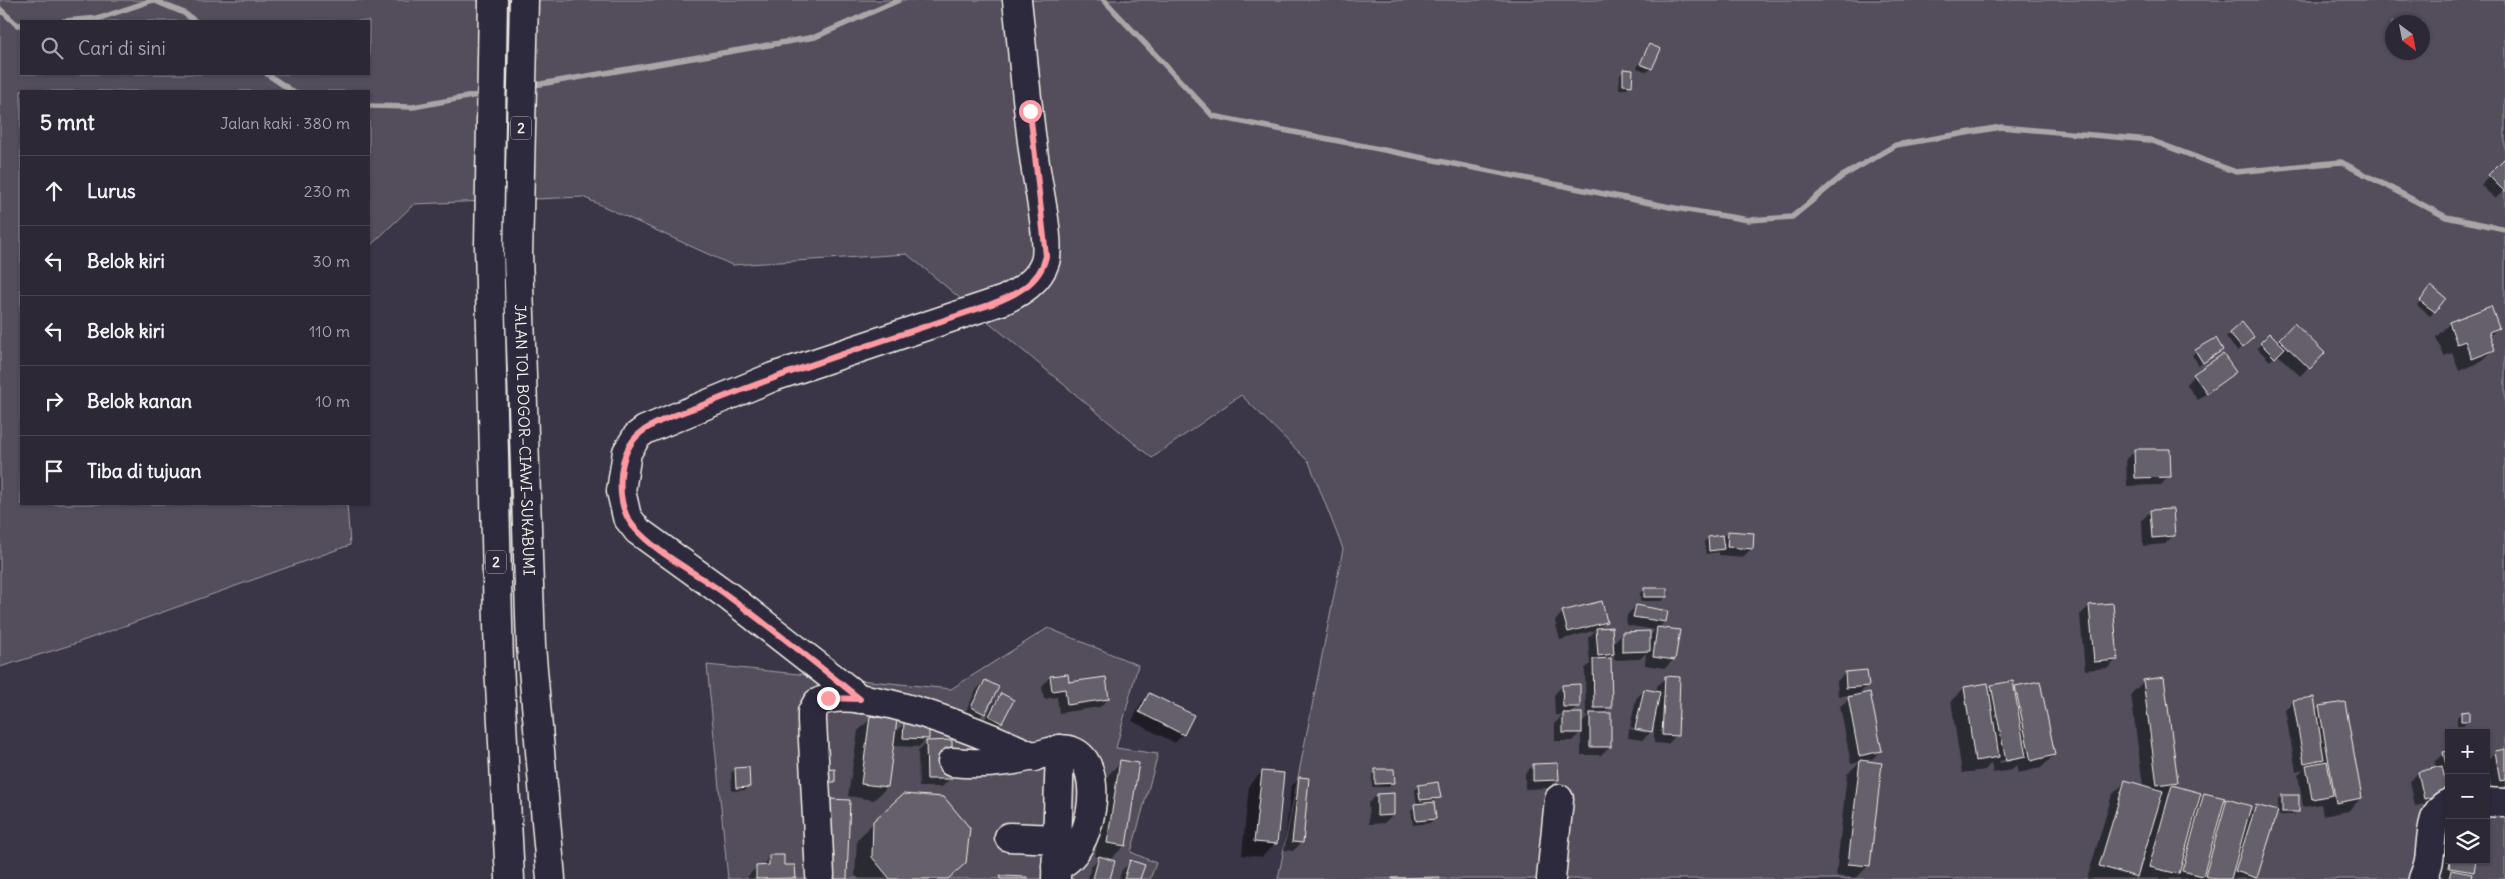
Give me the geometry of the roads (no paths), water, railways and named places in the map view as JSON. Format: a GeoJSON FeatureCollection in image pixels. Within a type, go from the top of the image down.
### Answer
{"type":"FeatureCollection","features":[{"type":"Feature","properties":{"kind":"main road","name":"JALAN TOL BOGOR–CIAWI–SUKABUMI"},"geometry":{"type":"LineString","coordinates":[[493,0],[489,245],[499,664],[510,879]]}},
{"type":"Feature","properties":{"kind":"main road","name":"JALAN TOL BOGOR–CIAWI–SUKABUMI"},"geometry":{"type":"LineString","coordinates":[[524,0],[518,255],[531,646],[551,879]]}},
{"type":"Feature","properties":{"kind":"main road"},"geometry":{"type":"LineString","coordinates":[[860,699],[728,596],[638,532],[627,517],[621,500],[624,462],[637,436],[658,424],[773,376],[1004,300],[1019,292],[1036,276],[1045,263],[1046,245],[1033,152],[1017,0]]}},
{"type":"Feature","properties":{"kind":"main road"},"geometry":{"type":"LineString","coordinates":[[820,875],[812,712],[814,706],[822,700],[835,698],[860,699],[898,706],[943,719],[1034,757]]}},
{"type":"Feature","properties":{"kind":"main road"},"geometry":{"type":"LineString","coordinates":[[952,762],[982,765],[1034,757],[1060,749],[1056,861],[1009,837]]}},
{"type":"Feature","properties":{"kind":"main road"},"geometry":{"type":"LineString","coordinates":[[1551,879],[1559,799]]}},
{"type":"Feature","properties":{"kind":"main road"},"geometry":{"type":"LineString","coordinates":[[2490,802],[2505,803]]}},
{"type":"Feature","properties":{"kind":"main road"},"geometry":{"type":"LineString","coordinates":[[2423,879],[2429,862],[2436,815],[2445,805]]}},
{"type":"Feature","properties":{"kind":"waterway"},"geometry":{"type":"LineString","coordinates":[[153,0],[184,13],[194,20]]}},
{"type":"Feature","properties":{"kind":"waterway"},"geometry":{"type":"LineString","coordinates":[[76,20],[100,18],[153,0]]}},
{"type":"Feature","properties":{"kind":"waterway"},"geometry":{"type":"LineString","coordinates":[[529,86],[815,37],[899,0]]}},
{"type":"Feature","properties":{"kind":"waterway"},"geometry":{"type":"LineString","coordinates":[[1104,0],[1213,116],[1675,208],[1749,220],[1792,217],[1841,177],[1896,145],[2001,127],[2150,140],[2236,172],[2341,162],[2446,217],[2505,229]]}},
{"type":"Feature","properties":{"kind":"waterway"},"geometry":{"type":"LineString","coordinates":[[0,9],[17,25],[20,25]]}},
{"type":"Feature","properties":{"kind":"waterway"},"geometry":{"type":"LineString","coordinates":[[268,75],[291,90]]}},
{"type":"Feature","properties":{"kind":"waterway"},"geometry":{"type":"LineString","coordinates":[[370,106],[413,107],[483,94]]}}]}
